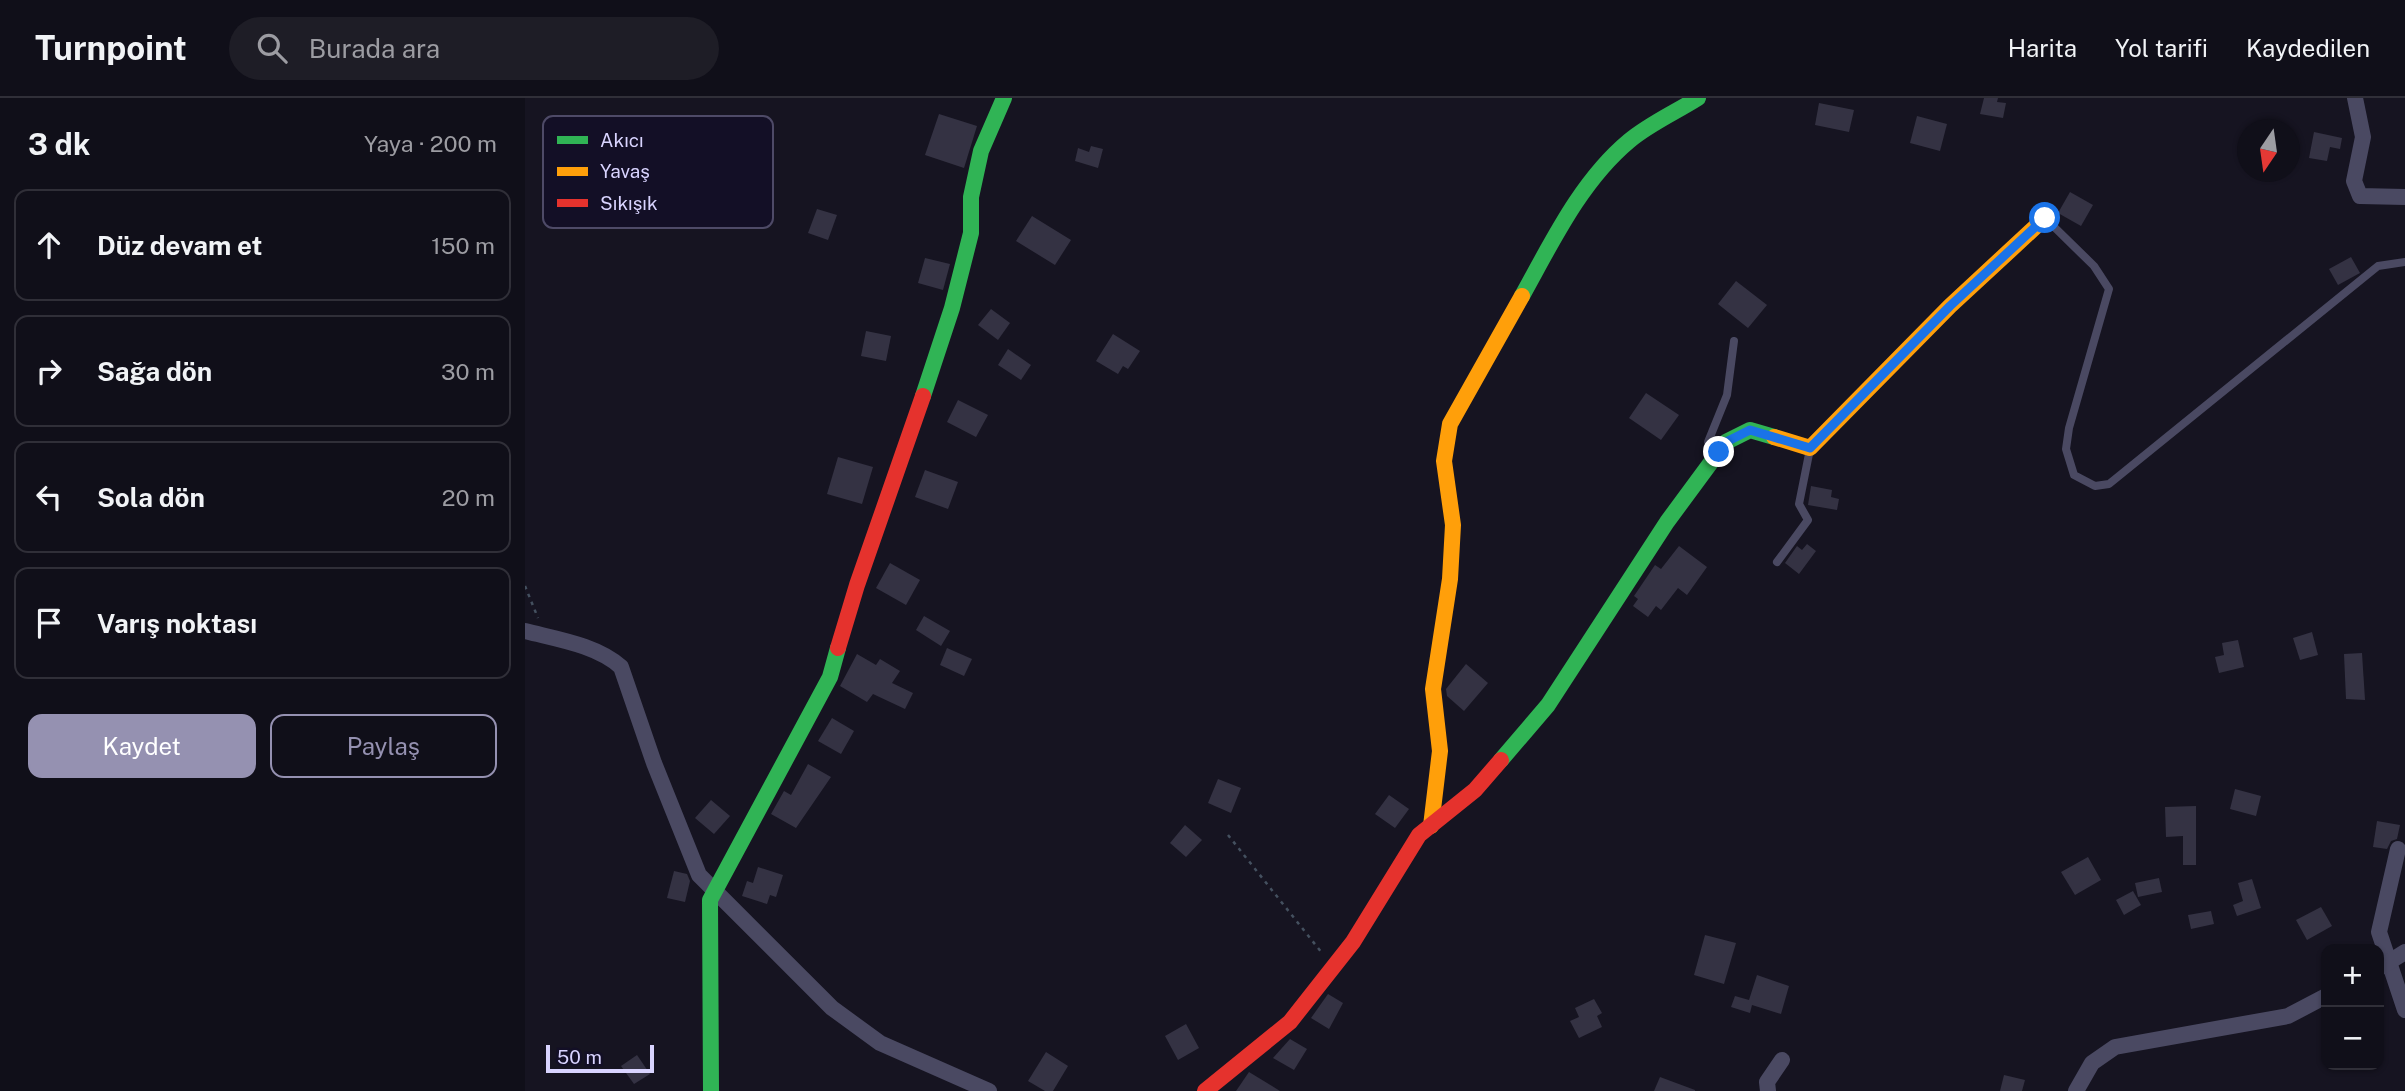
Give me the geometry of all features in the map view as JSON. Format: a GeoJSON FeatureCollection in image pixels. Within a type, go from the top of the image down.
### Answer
{"type":"FeatureCollection","features":[{"type":"Feature","properties":{"kind":"street"},"geometry":{"type":"LineString","coordinates":[[711,1091],[711,900],[830,677],[857,585],[909,441],[952,308],[971,233],[971,197],[981,151],[1005,98]]}},
{"type":"Feature","properties":{"kind":"street"},"geometry":{"type":"LineString","coordinates":[[1431,826],[1440,751],[1433,689],[1450,579],[1453,526],[1444,461],[1450,424],[1567,216],[1598,174],[1630,140],[1698,98]]}},
{"type":"Feature","properties":{"kind":"street"},"geometry":{"type":"LineString","coordinates":[[2355,98],[2363,137],[2354,181],[2360,196],[2405,197]]}},
{"type":"Feature","properties":{"kind":"street"},"geometry":{"type":"LineString","coordinates":[[1205,1091],[1290,1022],[1353,942],[1419,835],[1475,790],[1548,705],[1667,522],[1726,442],[1750,430],[1810,448],[1950,306],[2045,218]]}},
{"type":"Feature","properties":{"kind":"street"},"geometry":{"type":"LineString","coordinates":[[525,631],[599,653],[621,667],[654,763],[699,875],[832,1008],[880,1043],[989,1091]]}},
{"type":"Feature","properties":{"kind":"street"},"geometry":{"type":"LineString","coordinates":[[2380,944],[2379,932],[2398,849]]}},
{"type":"Feature","properties":{"kind":"street"},"geometry":{"type":"LineString","coordinates":[[2384,964],[2405,951]]}},
{"type":"Feature","properties":{"kind":"street"},"geometry":{"type":"LineString","coordinates":[[2384,967],[2405,1010]]}},
{"type":"Feature","properties":{"kind":"street"},"geometry":{"type":"LineString","coordinates":[[2076,1091],[2092,1063],[2115,1047],[2288,1016],[2321,999]]}},
{"type":"Feature","properties":{"kind":"street"},"geometry":{"type":"LineString","coordinates":[[1768,1091],[1767,1082],[1782,1060]]}},
{"type":"Feature","properties":{"kind":"lane"},"geometry":{"type":"LineString","coordinates":[[2045,218],[2094,266],[2109,289],[2069,428],[2066,449],[2074,475],[2095,486],[2109,484],[2378,266],[2405,262]]}},
{"type":"Feature","properties":{"kind":"lane"},"geometry":{"type":"LineString","coordinates":[[1719,452],[1708,442],[1727,395],[1734,341]]}},
{"type":"Feature","properties":{"kind":"lane"},"geometry":{"type":"LineString","coordinates":[[1777,562],[1808,520],[1799,504],[1810,448]]}},
{"type":"Feature","properties":{"kind":"path"},"geometry":{"type":"LineString","coordinates":[[525,586],[535,616],[558,641]]}},
{"type":"Feature","properties":{"kind":"path"},"geometry":{"type":"LineString","coordinates":[[1228,835],[1333,967]]}},
{"type":"Feature","properties":{"kind":"building"},"geometry":{"type":"Polygon","coordinates":[[[1984,98],[1998,98],[1997,102],[2006,103],[2003,118],[1980,114],[1984,98]]]}},
{"type":"Feature","properties":{"kind":"building"},"geometry":{"type":"Polygon","coordinates":[[[1819,103],[1854,110],[1849,132],[1815,125],[1819,103]]]}},
{"type":"Feature","properties":{"kind":"building"},"geometry":{"type":"Polygon","coordinates":[[[939,114],[977,126],[964,168],[925,155],[939,114]]]}},
{"type":"Feature","properties":{"kind":"building"},"geometry":{"type":"Polygon","coordinates":[[[1917,116],[1947,124],[1940,151],[1910,143],[1917,116]]]}},
{"type":"Feature","properties":{"kind":"building"},"geometry":{"type":"Polygon","coordinates":[[[2314,132],[2342,138],[2340,149],[2330,147],[2327,161],[2309,158],[2314,132]]]}},
{"type":"Feature","properties":{"kind":"building"},"geometry":{"type":"Polygon","coordinates":[[[1091,146],[1103,149],[1098,168],[1075,161],[1078,148],[1089,152],[1091,146]]]}},
{"type":"Feature","properties":{"kind":"building"},"geometry":{"type":"Polygon","coordinates":[[[2070,192],[2093,205],[2081,226],[2058,213],[2070,192]]]}},
{"type":"Feature","properties":{"kind":"building"},"geometry":{"type":"Polygon","coordinates":[[[817,209],[837,215],[828,240],[808,233],[817,209]]]}},
{"type":"Feature","properties":{"kind":"building"},"geometry":{"type":"Polygon","coordinates":[[[1032,216],[1071,240],[1055,265],[1016,241],[1032,216]]]}},
{"type":"Feature","properties":{"kind":"building"},"geometry":{"type":"Polygon","coordinates":[[[2351,257],[2360,273],[2338,285],[2329,269],[2351,257]]]}},
{"type":"Feature","properties":{"kind":"building"},"geometry":{"type":"Polygon","coordinates":[[[925,258],[950,264],[943,290],[918,283],[925,258]]]}},
{"type":"Feature","properties":{"kind":"building"},"geometry":{"type":"Polygon","coordinates":[[[1736,281],[1767,305],[1748,328],[1718,304],[1736,281]]]}},
{"type":"Feature","properties":{"kind":"building"},"geometry":{"type":"Polygon","coordinates":[[[991,309],[1010,323],[998,340],[978,325],[991,309]]]}},
{"type":"Feature","properties":{"kind":"building"},"geometry":{"type":"Polygon","coordinates":[[[866,331],[891,336],[886,361],[861,356],[866,331]]]}},
{"type":"Feature","properties":{"kind":"building"},"geometry":{"type":"Polygon","coordinates":[[[1113,334],[1140,351],[1128,369],[1123,366],[1118,374],[1096,361],[1113,334]]]}},
{"type":"Feature","properties":{"kind":"building"},"geometry":{"type":"Polygon","coordinates":[[[1008,349],[1031,365],[1021,380],[998,365],[1008,349]]]}},
{"type":"Feature","properties":{"kind":"building"},"geometry":{"type":"Polygon","coordinates":[[[1646,393],[1679,415],[1661,440],[1629,418],[1646,393]]]}},
{"type":"Feature","properties":{"kind":"building"},"geometry":{"type":"Polygon","coordinates":[[[958,400],[988,415],[976,437],[947,422],[958,400]]]}},
{"type":"Feature","properties":{"kind":"building"},"geometry":{"type":"Polygon","coordinates":[[[838,457],[873,467],[862,504],[827,494],[838,457]]]}},
{"type":"Feature","properties":{"kind":"building"},"geometry":{"type":"Polygon","coordinates":[[[925,470],[958,482],[948,509],[915,497],[925,470]]]}},
{"type":"Feature","properties":{"kind":"building"},"geometry":{"type":"Polygon","coordinates":[[[1811,486],[1832,490],[1831,497],[1839,499],[1837,510],[1808,505],[1811,486]]]}},
{"type":"Feature","properties":{"kind":"building"},"geometry":{"type":"Polygon","coordinates":[[[1807,544],[1816,551],[1799,574],[1785,563],[1797,546],[1802,550],[1807,544]]]}},
{"type":"Feature","properties":{"kind":"building"},"geometry":{"type":"Polygon","coordinates":[[[1679,546],[1707,567],[1687,595],[1678,588],[1661,610],[1656,606],[1648,617],[1633,606],[1638,599],[1634,596],[1655,565],[1661,569],[1679,546]]]}},
{"type":"Feature","properties":{"kind":"building"},"geometry":{"type":"Polygon","coordinates":[[[890,563],[920,580],[906,605],[876,588],[890,563]]]}},
{"type":"Feature","properties":{"kind":"building"},"geometry":{"type":"Polygon","coordinates":[[[924,616],[950,631],[941,646],[916,630],[924,616]]]}},
{"type":"Feature","properties":{"kind":"building"},"geometry":{"type":"Polygon","coordinates":[[[2312,632],[2318,655],[2300,660],[2293,638],[2312,632]]]}},
{"type":"Feature","properties":{"kind":"building"},"geometry":{"type":"Polygon","coordinates":[[[2238,640],[2244,667],[2219,673],[2215,657],[2224,655],[2222,643],[2238,640]]]}},
{"type":"Feature","properties":{"kind":"building"},"geometry":{"type":"Polygon","coordinates":[[[947,648],[972,659],[964,676],[940,665],[947,648]]]}},
{"type":"Feature","properties":{"kind":"building"},"geometry":{"type":"Polygon","coordinates":[[[2362,653],[2365,700],[2346,699],[2344,654],[2362,653]]]}},
{"type":"Feature","properties":{"kind":"building"},"geometry":{"type":"Polygon","coordinates":[[[857,654],[876,665],[880,659],[900,671],[892,683],[913,693],[905,709],[873,694],[867,702],[840,686],[857,654]]]}},
{"type":"Feature","properties":{"kind":"building"},"geometry":{"type":"Polygon","coordinates":[[[1466,664],[1488,683],[1464,711],[1447,696],[1446,689],[1466,664]]]}},
{"type":"Feature","properties":{"kind":"building"},"geometry":{"type":"Polygon","coordinates":[[[832,718],[854,731],[841,754],[818,741],[832,718]]]}},
{"type":"Feature","properties":{"kind":"building"},"geometry":{"type":"Polygon","coordinates":[[[808,764],[831,777],[796,828],[771,814],[784,791],[791,795],[808,764]]]}},
{"type":"Feature","properties":{"kind":"building"},"geometry":{"type":"Polygon","coordinates":[[[1218,779],[1241,788],[1231,813],[1208,803],[1218,779]]]}},
{"type":"Feature","properties":{"kind":"building"},"geometry":{"type":"Polygon","coordinates":[[[2235,789],[2261,796],[2256,816],[2230,809],[2235,789]]]}},
{"type":"Feature","properties":{"kind":"building"},"geometry":{"type":"Polygon","coordinates":[[[1389,795],[1409,809],[1395,828],[1375,814],[1389,795]]]}},
{"type":"Feature","properties":{"kind":"building"},"geometry":{"type":"Polygon","coordinates":[[[711,800],[730,816],[714,834],[695,818],[711,800]]]}},
{"type":"Feature","properties":{"kind":"building"},"geometry":{"type":"Polygon","coordinates":[[[2196,806],[2196,865],[2183,865],[2183,836],[2166,837],[2165,807],[2196,806]]]}},
{"type":"Feature","properties":{"kind":"building"},"geometry":{"type":"Polygon","coordinates":[[[2377,821],[2400,825],[2397,839],[2391,841],[2387,849],[2373,847],[2377,821]]]}},
{"type":"Feature","properties":{"kind":"building"},"geometry":{"type":"Polygon","coordinates":[[[1185,825],[1202,840],[1186,857],[1170,843],[1185,825]]]}},
{"type":"Feature","properties":{"kind":"building"},"geometry":{"type":"Polygon","coordinates":[[[2088,857],[2101,880],[2075,895],[2061,872],[2088,857]]]}},
{"type":"Feature","properties":{"kind":"building"},"geometry":{"type":"Polygon","coordinates":[[[758,867],[783,875],[776,897],[770,895],[767,904],[742,896],[747,881],[753,883],[758,867]]]}},
{"type":"Feature","properties":{"kind":"building"},"geometry":{"type":"Polygon","coordinates":[[[674,871],[687,874],[690,881],[685,902],[667,898],[674,871]]]}},
{"type":"Feature","properties":{"kind":"building"},"geometry":{"type":"Polygon","coordinates":[[[2159,878],[2162,892],[2138,897],[2135,883],[2159,878]]]}},
{"type":"Feature","properties":{"kind":"building"},"geometry":{"type":"Polygon","coordinates":[[[2252,879],[2261,908],[2237,916],[2233,905],[2243,901],[2238,883],[2252,879]]]}},
{"type":"Feature","properties":{"kind":"building"},"geometry":{"type":"Polygon","coordinates":[[[2133,891],[2141,905],[2124,915],[2116,900],[2133,891]]]}},
{"type":"Feature","properties":{"kind":"building"},"geometry":{"type":"Polygon","coordinates":[[[2321,907],[2332,926],[2307,940],[2296,920],[2321,907]]]}},
{"type":"Feature","properties":{"kind":"building"},"geometry":{"type":"Polygon","coordinates":[[[2211,911],[2214,924],[2191,929],[2188,915],[2211,911]]]}},
{"type":"Feature","properties":{"kind":"building"},"geometry":{"type":"Polygon","coordinates":[[[1705,935],[1736,943],[1724,984],[1694,975],[1705,935]]]}},
{"type":"Feature","properties":{"kind":"building"},"geometry":{"type":"Polygon","coordinates":[[[1757,975],[1789,986],[1781,1014],[1752,1005],[1750,1013],[1731,1007],[1735,996],[1749,1000],[1757,975]]]}},
{"type":"Feature","properties":{"kind":"building"},"geometry":{"type":"Polygon","coordinates":[[[1328,994],[1343,1003],[1329,1029],[1311,1018],[1328,994]]]}},
{"type":"Feature","properties":{"kind":"building"},"geometry":{"type":"Polygon","coordinates":[[[1594,999],[1602,1013],[1597,1016],[1602,1027],[1579,1038],[1570,1021],[1579,1017],[1575,1008],[1594,999]]]}},
{"type":"Feature","properties":{"kind":"building"},"geometry":{"type":"Polygon","coordinates":[[[1186,1024],[1199,1048],[1178,1060],[1165,1036],[1186,1024]]]}},
{"type":"Feature","properties":{"kind":"building"},"geometry":{"type":"Polygon","coordinates":[[[1290,1039],[1307,1049],[1294,1070],[1273,1058],[1290,1039]]]}},
{"type":"Feature","properties":{"kind":"building"},"geometry":{"type":"Polygon","coordinates":[[[1046,1052],[1068,1066],[1053,1091],[1045,1091],[1028,1081],[1046,1052]]]}},
{"type":"Feature","properties":{"kind":"building"},"geometry":{"type":"Polygon","coordinates":[[[637,1055],[650,1074],[634,1084],[621,1066],[637,1055]]]}},
{"type":"Feature","properties":{"kind":"building"},"geometry":{"type":"Polygon","coordinates":[[[1249,1072],[1280,1091],[1236,1091],[1249,1072]]]}},
{"type":"Feature","properties":{"kind":"building"},"geometry":{"type":"Polygon","coordinates":[[[2004,1075],[2025,1080],[2022,1091],[2000,1091],[2004,1075]]]}},
{"type":"Feature","properties":{"kind":"building"},"geometry":{"type":"Polygon","coordinates":[[[1660,1077],[1695,1090],[1695,1091],[1654,1091],[1660,1077]]]}},
{"type":"Feature","properties":{"kind":"traffic: fast"},"geometry":{"type":"LineString","coordinates":[[923,396],[952,308],[971,233],[971,197],[981,151],[1004,98]]}},
{"type":"Feature","properties":{"kind":"traffic: fast"},"geometry":{"type":"LineString","coordinates":[[1522,296],[1556,234],[1596,175],[1629,141],[1698,98]]}},
{"type":"Feature","properties":{"kind":"traffic: fast"},"geometry":{"type":"LineString","coordinates":[[1501,760],[1548,705],[1667,522],[1726,442],[1750,430],[1774,437]]}},
{"type":"Feature","properties":{"kind":"traffic: fast"},"geometry":{"type":"LineString","coordinates":[[711,1091],[710,900],[830,677],[838,648]]}},
{"type":"Feature","properties":{"kind":"traffic: slow"},"geometry":{"type":"LineString","coordinates":[[1774,437],[1810,448],[1950,306],[2045,218]]}},
{"type":"Feature","properties":{"kind":"traffic: slow"},"geometry":{"type":"LineString","coordinates":[[1431,826],[1440,751],[1433,689],[1450,579],[1453,525],[1444,461],[1450,424],[1522,296]]}},
{"type":"Feature","properties":{"kind":"traffic: jam"},"geometry":{"type":"LineString","coordinates":[[838,648],[857,585],[923,396]]}},
{"type":"Feature","properties":{"kind":"traffic: jam"},"geometry":{"type":"LineString","coordinates":[[1205,1091],[1290,1022],[1353,942],[1419,835],[1475,790],[1501,760]]}},
{"type":"Feature","properties":{"kind":"route"},"geometry":{"type":"LineString","coordinates":[[1719,452],[1726,442],[1750,430],[1810,448],[1950,306],[2045,218]]}}]}
